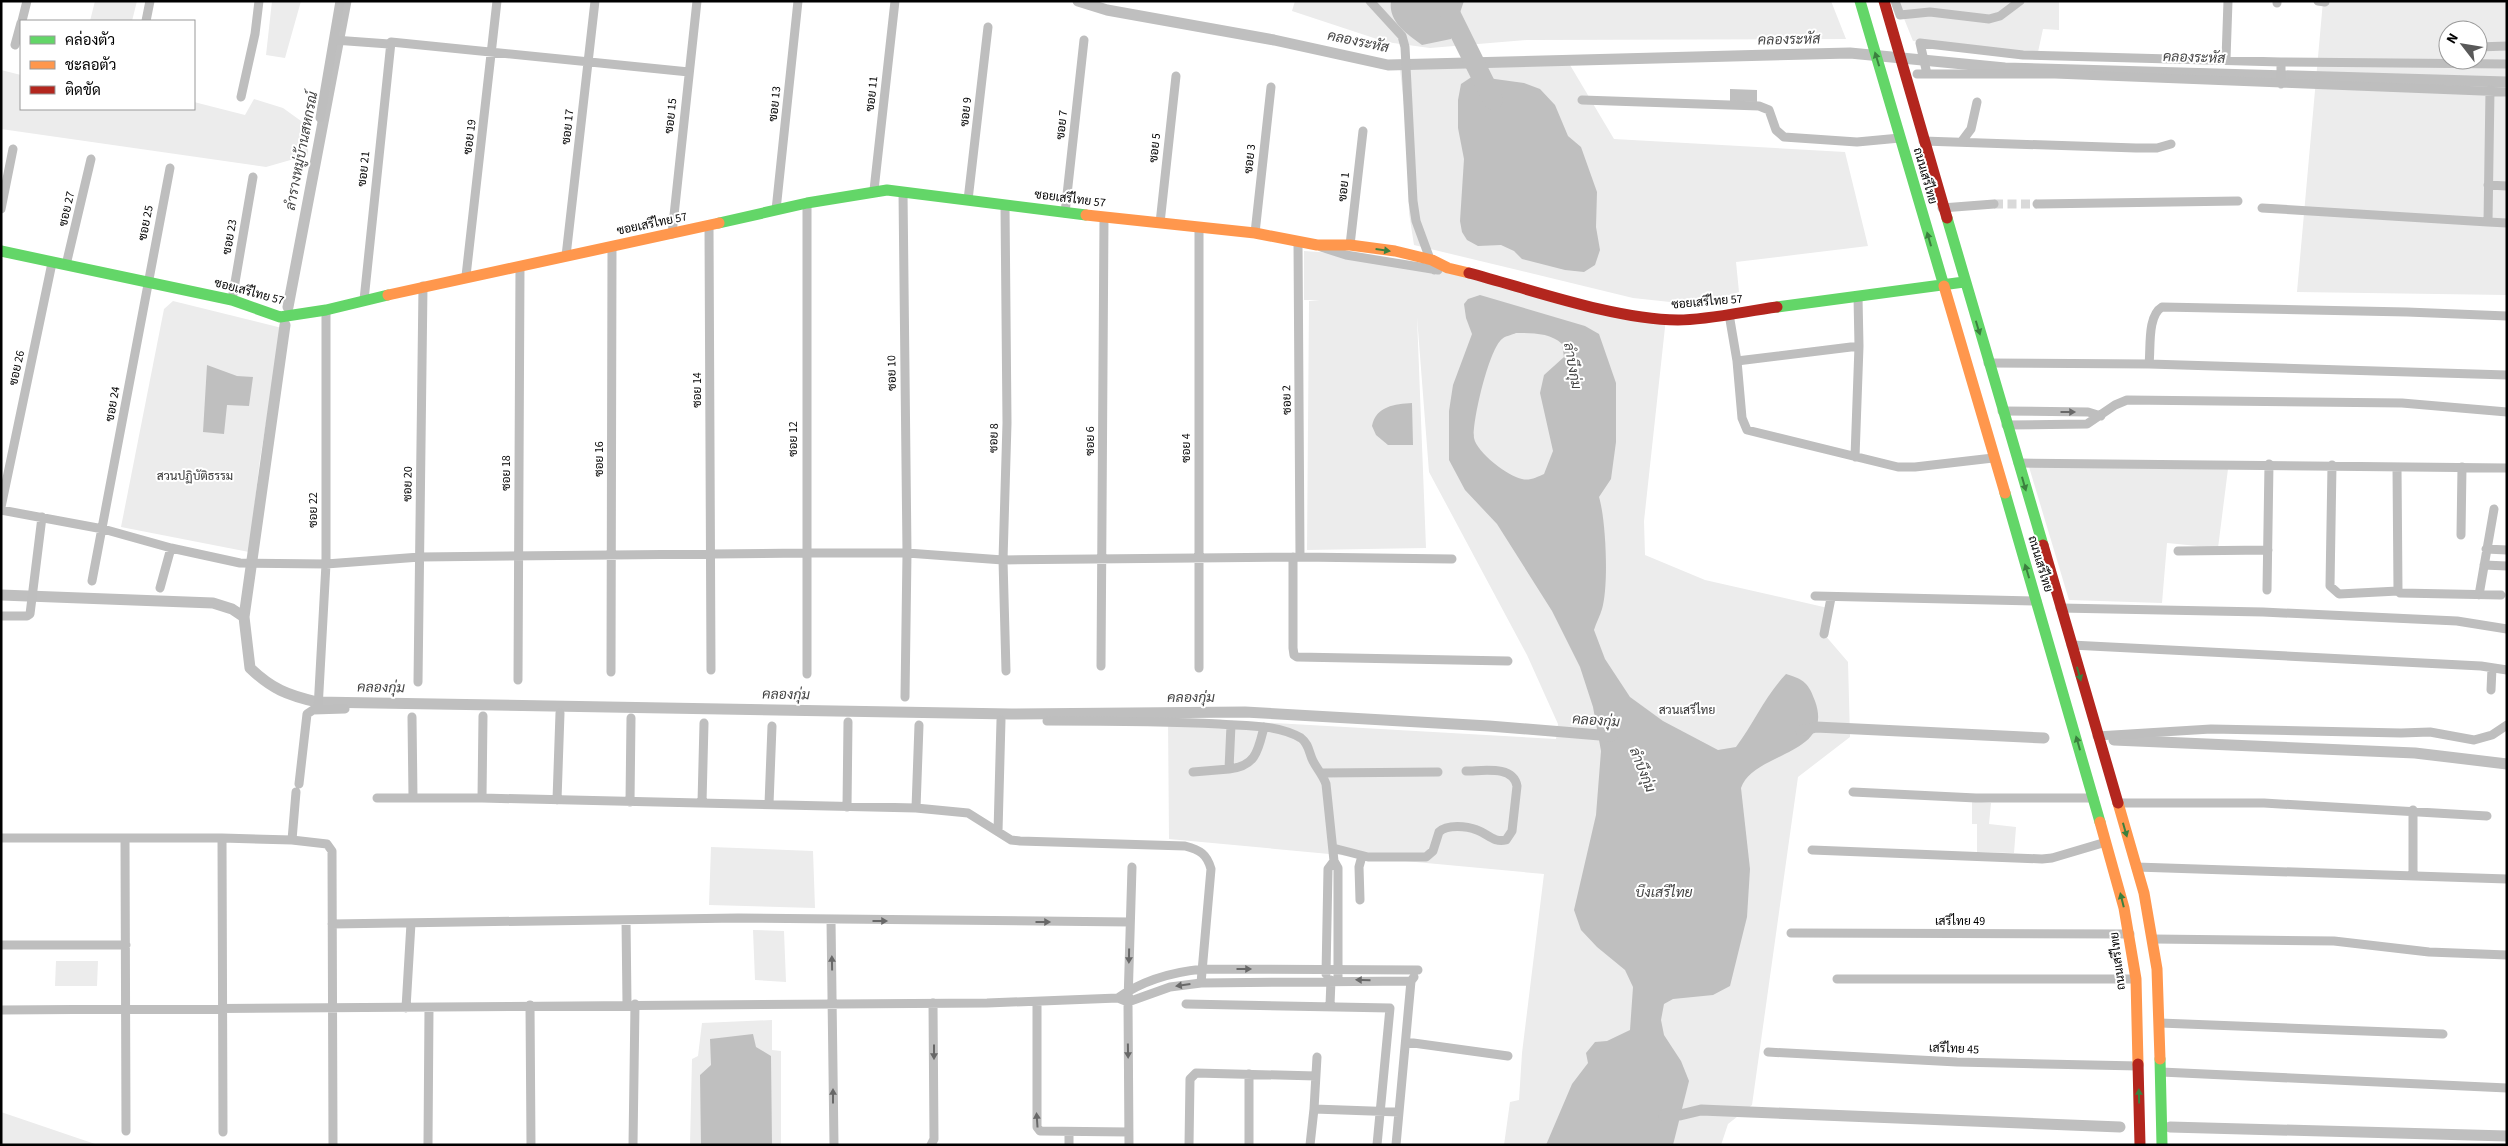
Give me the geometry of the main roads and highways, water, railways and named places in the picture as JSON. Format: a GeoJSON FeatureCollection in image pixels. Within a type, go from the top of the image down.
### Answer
{"type":"FeatureCollection","features":[{"type":"Feature","properties":{"kind":"main road","name":"ถนนเสรีไทย"},"geometry":{"type":"LineString","coordinates":[[1860,1],[1993,458],[2037,601],[2094,798],[2130,934],[2136,980],[2140,1145]]}},
{"type":"Feature","properties":{"kind":"main road","name":"ถนนเสรีไทย"},"geometry":{"type":"LineString","coordinates":[[1884,1],[1942,208],[2136,867],[2153,939],[2160,1023],[2162,1145]]}},
{"type":"Feature","properties":{"kind":"main road","name":"ซอยเสรีไทย 57"},"geometry":{"type":"LineString","coordinates":[[1,251],[232,300],[280,317],[326,310],[466,276],[612,247],[807,203],[874,190],[1255,233],[1317,245],[1350,245],[1404,252],[1433,265],[1611,311],[1648,318],[1680,320],[1964,282]]}},
{"type":"Feature","properties":{"kind":"water"},"geometry":{"type":"Polygon","coordinates":[[[1391,1],[1464,1],[1451,39],[1422,45],[1400,27],[1392,15],[1391,1]]]}},
{"type":"Feature","properties":{"kind":"water"},"geometry":{"type":"Polygon","coordinates":[[[1473,76],[1524,83],[1540,89],[1555,105],[1568,136],[1581,147],[1597,192],[1596,227],[1600,250],[1595,265],[1584,272],[1565,270],[1522,259],[1514,251],[1501,245],[1478,246],[1467,240],[1462,232],[1460,221],[1464,159],[1458,128],[1458,100],[1461,84],[1473,76]]]}},
{"type":"Feature","properties":{"kind":"water"},"geometry":{"type":"Polygon","coordinates":[[[1730,89],[1757,90],[1757,102],[1730,101],[1730,89]]]}},
{"type":"Feature","properties":{"kind":"water","name":"บึงเสรีไทย"},"geometry":{"type":"Polygon","coordinates":[[[1480,295],[1585,326],[1599,334],[1616,383],[1616,442],[1611,479],[1599,497],[1605,536],[1606,570],[1602,609],[1594,630],[1605,659],[1630,697],[1663,721],[1718,750],[1736,747],[1772,691],[1786,674],[1802,680],[1810,690],[1815,701],[1818,719],[1814,733],[1804,743],[1761,767],[1749,776],[1741,788],[1750,869],[1747,917],[1730,986],[1713,995],[1673,999],[1664,1004],[1661,1020],[1664,1035],[1681,1061],[1689,1081],[1673,1145],[1546,1145],[1572,1084],[1588,1063],[1586,1053],[1595,1042],[1607,1041],[1630,1030],[1633,987],[1625,970],[1597,947],[1581,930],[1574,910],[1596,815],[1601,751],[1593,707],[1580,667],[1552,611],[1497,524],[1465,490],[1449,460],[1449,411],[1453,385],[1472,334],[1466,318],[1464,304],[1468,299],[1480,295]],[[1516,333],[1503,338],[1492,356],[1482,386],[1474,438],[1476,444],[1487,457],[1501,469],[1516,477],[1528,479],[1544,474],[1553,451],[1540,393],[1544,375],[1564,357],[1562,344],[1558,340],[1541,334],[1516,333]]]}},
{"type":"Feature","properties":{"kind":"water"},"geometry":{"type":"Polygon","coordinates":[[[207,365],[237,376],[253,377],[249,406],[227,405],[224,434],[203,432],[207,365]]]}},
{"type":"Feature","properties":{"kind":"water"},"geometry":{"type":"Polygon","coordinates":[[[1412,403],[1413,445],[1388,445],[1376,435],[1372,426],[1374,419],[1387,407],[1412,403]]]}},
{"type":"Feature","properties":{"kind":"water"},"geometry":{"type":"Polygon","coordinates":[[[753,1034],[756,1047],[771,1056],[772,1145],[701,1145],[700,1075],[711,1065],[710,1039],[753,1034]]]}},
{"type":"Feature","properties":{"kind":"waterway","name":"ลำรางหมู่บ้านสหกรณ์"},"geometry":{"type":"LineString","coordinates":[[288,307],[346,1]]}},
{"type":"Feature","properties":{"kind":"waterway","name":"คลองระหัส"},"geometry":{"type":"LineString","coordinates":[[1078,1],[1107,10],[1274,40],[1388,65],[1850,53],[2005,68],[2507,82]]}},
{"type":"Feature","properties":{"kind":"waterway","name":"ลำบึงกุ่ม"},"geometry":{"type":"LineString","coordinates":[[1444,1],[1493,100]]}},
{"type":"Feature","properties":{"kind":"waterway","name":"ลำรางหมู่บ้านสหกรณ์"},"geometry":{"type":"LineString","coordinates":[[244,617],[285,325]]}},
{"type":"Feature","properties":{"kind":"waterway","name":"คลองกุ่ม"},"geometry":{"type":"LineString","coordinates":[[1,595],[213,603],[232,609],[244,617],[250,668],[280,690],[317,702],[1011,714],[1245,712],[1489,726],[1612,736]]}},
{"type":"Feature","properties":{"kind":"waterway"},"geometry":{"type":"LineString","coordinates":[[1801,731],[1816,727],[2044,738]]}},
{"type":"Feature","properties":{"kind":"waterway"},"geometry":{"type":"LineString","coordinates":[[2114,740],[2415,753],[2507,764]]}},
{"type":"Feature","properties":{"kind":"waterway"},"geometry":{"type":"LineString","coordinates":[[1664,1115],[1680,1115],[1701,1110],[2120,1127]]}},
{"type":"Feature","properties":{"kind":"waterway"},"geometry":{"type":"LineString","coordinates":[[2170,1127],[2507,1136]]}},
{"type":"Feature","properties":{"kind":"tunnel"},"geometry":{"type":"LineString","coordinates":[[1994,204],[2037,204]]}},
{"type":"Feature","properties":{"kind":"park label","name":"สวนปฏิบัติธรรม"},"geometry":{"type":"Point","coordinates":[195,476]}},
{"type":"Feature","properties":{"kind":"park label","name":"สวนเสรีไทย"},"geometry":{"type":"Point","coordinates":[1687,710]}}]}
